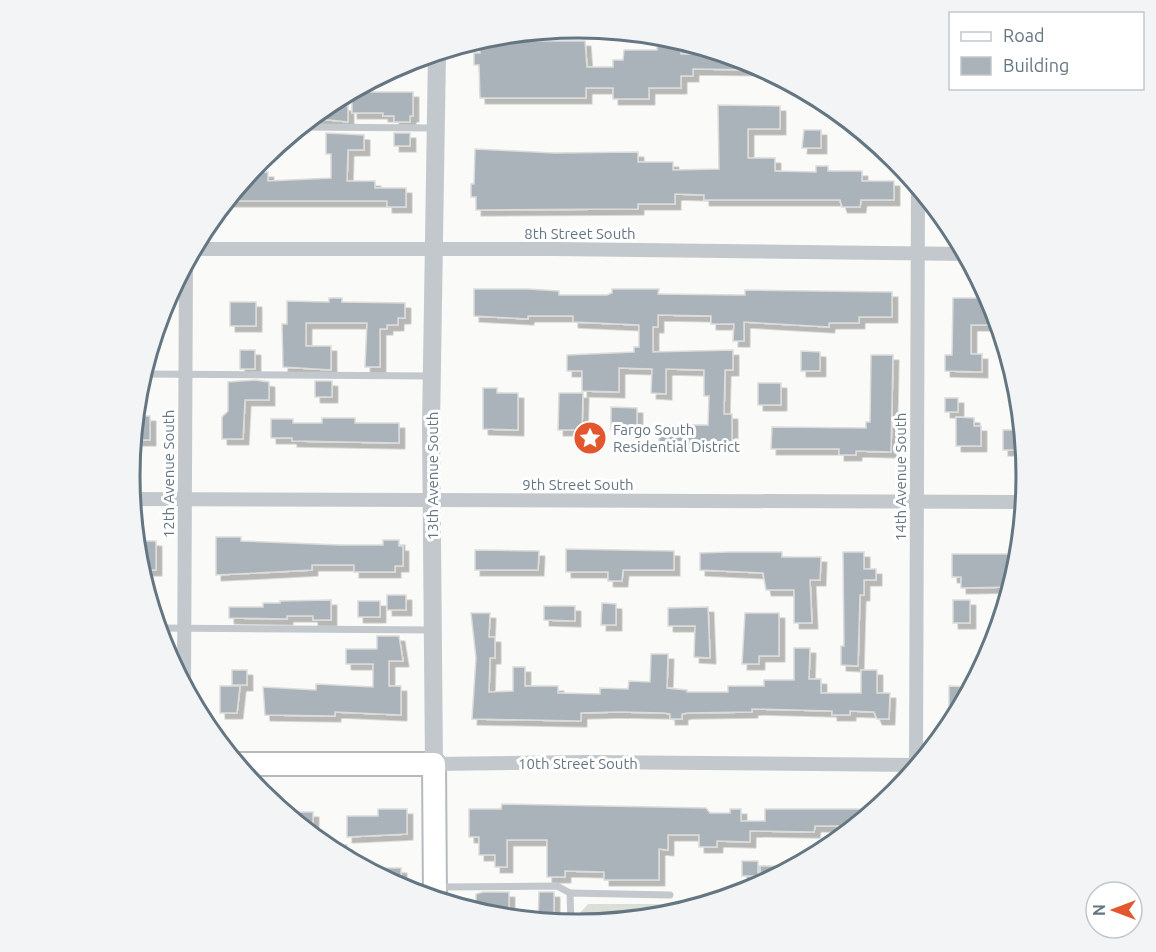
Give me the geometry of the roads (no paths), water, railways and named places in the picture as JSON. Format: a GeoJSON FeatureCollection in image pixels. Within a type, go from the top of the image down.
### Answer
{"type":"FeatureCollection","features":[{"type":"Feature","properties":{"kind":"main road","name":"10th Street South"},"geometry":{"type":"LineString","coordinates":[[247,764],[434,764]]}},
{"type":"Feature","properties":{"kind":"main road","name":"13th Avenue South"},"geometry":{"type":"LineString","coordinates":[[434,764],[435,890]]}},
{"type":"Feature","properties":{"kind":"street","name":"13th Avenue South"},"geometry":{"type":"LineString","coordinates":[[434,764],[432,376],[437,61]]}},
{"type":"Feature","properties":{"kind":"street","name":"14th Avenue South"},"geometry":{"type":"LineString","coordinates":[[917,754],[918,199]]}},
{"type":"Feature","properties":{"kind":"street","name":"8th Street South"},"geometry":{"type":"LineString","coordinates":[[203,249],[956,254]]}},
{"type":"Feature","properties":{"kind":"street","name":"12th Avenue South"},"geometry":{"type":"LineString","coordinates":[[184,668],[186,280]]}},
{"type":"Feature","properties":{"kind":"street","name":"9th Street South"},"geometry":{"type":"LineString","coordinates":[[140,499],[1016,502]]}},
{"type":"Feature","properties":{"kind":"street","name":"10th Street South"},"geometry":{"type":"LineString","coordinates":[[434,764],[588,762],[907,766]]}},
{"type":"Feature","properties":{"kind":"lane"},"geometry":{"type":"LineString","coordinates":[[312,127],[437,128]]}},
{"type":"Feature","properties":{"kind":"lane"},"geometry":{"type":"LineString","coordinates":[[152,374],[432,376]]}},
{"type":"Feature","properties":{"kind":"lane"},"geometry":{"type":"LineString","coordinates":[[167,628],[433,630]]}},
{"type":"Feature","properties":{"kind":"lane"},"geometry":{"type":"LineString","coordinates":[[442,893],[557,886],[570,893],[670,895]]}},
{"type":"Feature","properties":{"kind":"lane"},"geometry":{"type":"LineString","coordinates":[[570,893],[571,914]]}},
{"type":"Feature","properties":{"kind":"place","name":"Fargo South Residential District"},"geometry":{"type":"Point","coordinates":[590,438]}}]}
